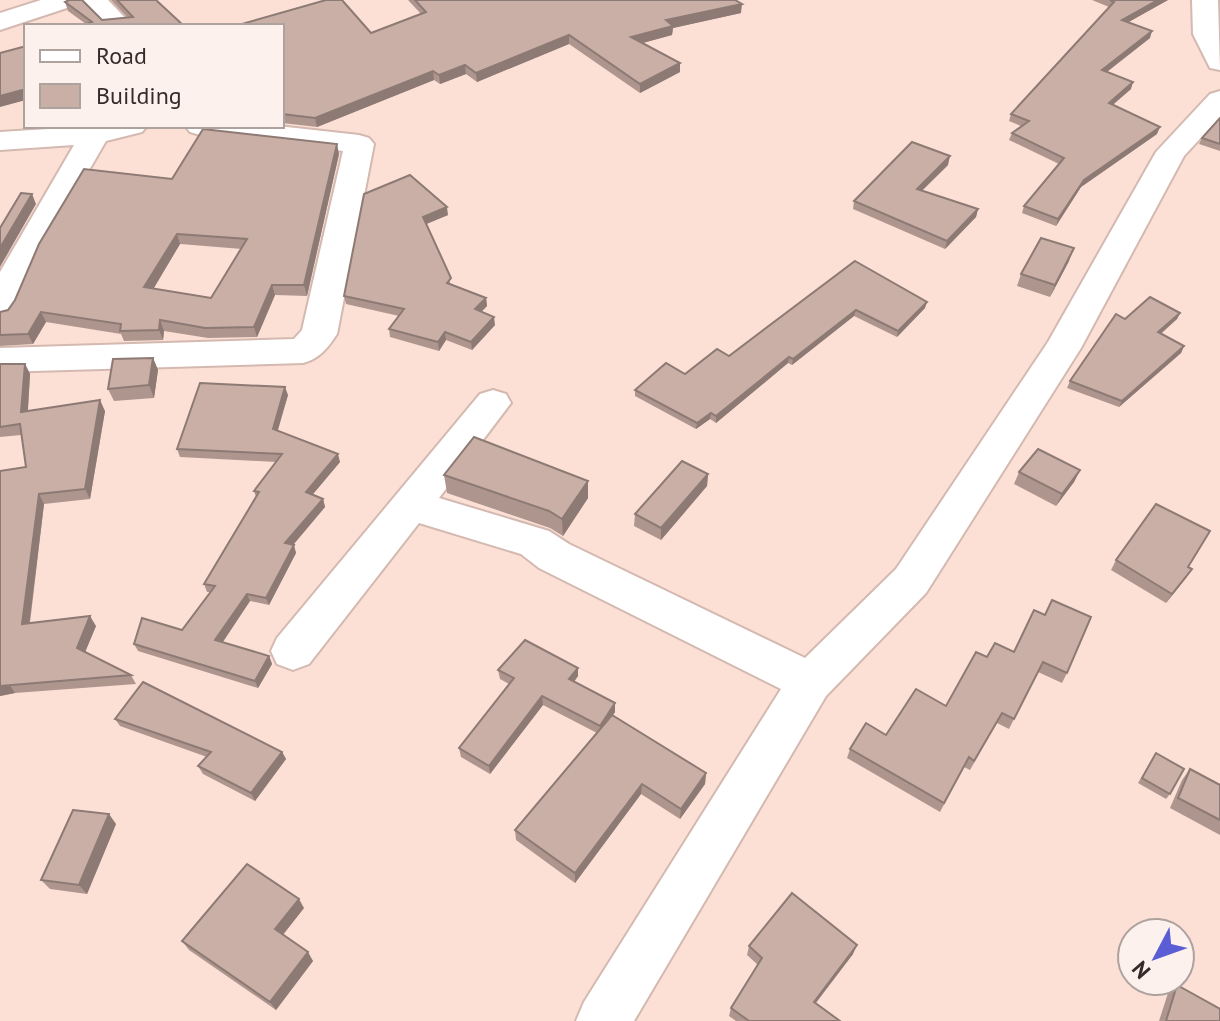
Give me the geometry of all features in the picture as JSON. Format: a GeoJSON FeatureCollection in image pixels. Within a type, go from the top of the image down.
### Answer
{"type":"FeatureCollection","features":[{"type":"Feature","properties":{"kind":"street"},"geometry":{"type":"LineString","coordinates":[[0,22],[67,0]]}},
{"type":"Feature","properties":{"kind":"street"},"geometry":{"type":"LineString","coordinates":[[93,0],[118,24]]}},
{"type":"Feature","properties":{"kind":"street"},"geometry":{"type":"LineString","coordinates":[[1205,0],[1206,34],[1220,62]]}},
{"type":"Feature","properties":{"kind":"street"},"geometry":{"type":"LineString","coordinates":[[603,1021],[810,682],[911,581],[987,460],[1063,348],[1171,152],[1204,113],[1220,100]]}},
{"type":"Feature","properties":{"kind":"street"},"geometry":{"type":"LineString","coordinates":[[0,141],[95,135],[124,128]]}},
{"type":"Feature","properties":{"kind":"street"},"geometry":{"type":"LineString","coordinates":[[0,360],[303,351],[319,334],[359,144],[218,128]]}},
{"type":"Feature","properties":{"kind":"street"},"geometry":{"type":"LineString","coordinates":[[0,309],[25,253],[95,135]]}},
{"type":"Feature","properties":{"kind":"street"},"geometry":{"type":"LineString","coordinates":[[293,651],[493,403]]}},
{"type":"Feature","properties":{"kind":"street"},"geometry":{"type":"LineString","coordinates":[[413,506],[535,542],[554,556],[810,682]]}},
{"type":"Feature","properties":{"kind":"building"},"geometry":{"type":"Polygon","coordinates":[[[82,0],[102,20],[133,17],[117,0],[156,0],[182,24],[86,24],[92,22],[65,2],[82,0]]]}},
{"type":"Feature","properties":{"kind":"building"},"geometry":{"type":"Polygon","coordinates":[[[326,0],[342,0],[371,33],[426,12],[415,0],[735,0],[742,4],[666,20],[673,26],[631,37],[680,63],[640,84],[569,35],[476,73],[465,65],[439,75],[433,71],[315,118],[284,114],[284,24],[242,24],[326,0]]]}},
{"type":"Feature","properties":{"kind":"building"},"geometry":{"type":"Polygon","coordinates":[[[1110,0],[1158,0],[1122,20],[1152,31],[1102,70],[1133,82],[1109,103],[1160,127],[1084,180],[1058,219],[1024,206],[1064,158],[1012,133],[1029,121],[1011,114],[1114,2],[1110,0]]]}},
{"type":"Feature","properties":{"kind":"building"},"geometry":{"type":"Polygon","coordinates":[[[24,47],[24,90],[0,96],[0,53],[24,47]]]}},
{"type":"Feature","properties":{"kind":"building"},"geometry":{"type":"Polygon","coordinates":[[[1220,118],[1220,144],[1202,138],[1220,118]]]}},
{"type":"Feature","properties":{"kind":"building"},"geometry":{"type":"Polygon","coordinates":[[[203,129],[337,144],[304,285],[272,285],[254,327],[205,328],[160,320],[159,330],[120,331],[121,324],[41,312],[28,334],[0,335],[0,312],[8,310],[15,300],[39,244],[84,169],[172,179],[203,129]],[[177,234],[144,287],[211,298],[247,239],[177,234]]]}},
{"type":"Feature","properties":{"kind":"building"},"geometry":{"type":"Polygon","coordinates":[[[912,142],[950,156],[917,189],[978,209],[947,241],[854,201],[912,142]]]}},
{"type":"Feature","properties":{"kind":"building"},"geometry":{"type":"Polygon","coordinates":[[[410,175],[447,207],[423,217],[451,278],[447,283],[486,298],[475,309],[494,317],[471,342],[445,332],[438,342],[389,329],[404,309],[344,296],[364,194],[410,175]]]}},
{"type":"Feature","properties":{"kind":"building"},"geometry":{"type":"Polygon","coordinates":[[[21,193],[32,194],[0,248],[0,228],[21,193]]]}},
{"type":"Feature","properties":{"kind":"building"},"geometry":{"type":"Polygon","coordinates":[[[1041,238],[1074,248],[1055,285],[1021,274],[1041,238]]]}},
{"type":"Feature","properties":{"kind":"building"},"geometry":{"type":"Polygon","coordinates":[[[855,261],[927,302],[898,331],[856,310],[793,359],[789,357],[716,416],[711,413],[697,423],[635,390],[666,363],[685,374],[717,349],[729,356],[855,261]]]}},
{"type":"Feature","properties":{"kind":"building"},"geometry":{"type":"Polygon","coordinates":[[[1150,297],[1180,313],[1158,332],[1184,346],[1122,401],[1070,381],[1116,314],[1125,319],[1150,297]]]}},
{"type":"Feature","properties":{"kind":"building"},"geometry":{"type":"Polygon","coordinates":[[[153,358],[149,385],[108,389],[113,359],[153,358]]]}},
{"type":"Feature","properties":{"kind":"building"},"geometry":{"type":"Polygon","coordinates":[[[0,364],[25,364],[21,412],[100,400],[85,489],[39,494],[22,624],[90,616],[77,648],[131,675],[0,686],[0,471],[26,467],[20,424],[0,427],[0,364]]]}},
{"type":"Feature","properties":{"kind":"building"},"geometry":{"type":"Polygon","coordinates":[[[200,383],[285,387],[273,429],[338,454],[306,492],[323,499],[285,543],[294,545],[266,598],[247,594],[215,640],[269,656],[255,681],[134,644],[142,618],[182,630],[215,586],[204,584],[259,492],[254,491],[282,454],[177,449],[200,383]]]}},
{"type":"Feature","properties":{"kind":"building"},"geometry":{"type":"Polygon","coordinates":[[[474,437],[588,481],[562,519],[549,511],[444,475],[474,437]]]}},
{"type":"Feature","properties":{"kind":"building"},"geometry":{"type":"Polygon","coordinates":[[[1038,449],[1080,470],[1062,494],[1019,472],[1038,449]]]}},
{"type":"Feature","properties":{"kind":"building"},"geometry":{"type":"Polygon","coordinates":[[[682,461],[708,474],[661,528],[635,514],[682,461]]]}},
{"type":"Feature","properties":{"kind":"building"},"geometry":{"type":"Polygon","coordinates":[[[1156,504],[1210,531],[1188,567],[1192,569],[1172,594],[1116,560],[1156,504]]]}},
{"type":"Feature","properties":{"kind":"building"},"geometry":{"type":"Polygon","coordinates":[[[1052,600],[1091,617],[1067,673],[1043,662],[1014,719],[1002,713],[974,761],[969,757],[944,803],[850,749],[866,723],[886,735],[916,689],[946,706],[976,652],[987,657],[995,643],[1014,652],[1034,610],[1045,615],[1052,600]]]}},
{"type":"Feature","properties":{"kind":"building"},"geometry":{"type":"Polygon","coordinates":[[[525,640],[578,668],[569,679],[615,703],[600,726],[542,696],[489,766],[459,748],[514,678],[498,670],[525,640]]]}},
{"type":"Feature","properties":{"kind":"building"},"geometry":{"type":"Polygon","coordinates":[[[143,682],[282,752],[251,793],[198,766],[211,752],[115,719],[143,682]]]}},
{"type":"Feature","properties":{"kind":"building"},"geometry":{"type":"Polygon","coordinates":[[[612,715],[706,773],[681,809],[642,784],[575,873],[515,830],[612,715]]]}},
{"type":"Feature","properties":{"kind":"building"},"geometry":{"type":"Polygon","coordinates":[[[1156,753],[1184,769],[1170,794],[1142,778],[1156,753]]]}},
{"type":"Feature","properties":{"kind":"building"},"geometry":{"type":"Polygon","coordinates":[[[1190,769],[1220,785],[1220,820],[1178,798],[1190,769]]]}},
{"type":"Feature","properties":{"kind":"building"},"geometry":{"type":"Polygon","coordinates":[[[73,810],[109,814],[79,885],[41,880],[73,810]]]}},
{"type":"Feature","properties":{"kind":"building"},"geometry":{"type":"Polygon","coordinates":[[[247,864],[299,899],[275,929],[308,952],[270,1002],[182,941],[247,864]]]}},
{"type":"Feature","properties":{"kind":"building"},"geometry":{"type":"Polygon","coordinates":[[[792,893],[857,945],[814,1002],[840,1021],[749,1021],[731,1008],[762,958],[749,946],[792,893]]]}},
{"type":"Feature","properties":{"kind":"building"},"geometry":{"type":"Polygon","coordinates":[[[1196,996],[1220,1009],[1220,1021],[1166,1021],[1173,997],[1196,996]]]}}]}
